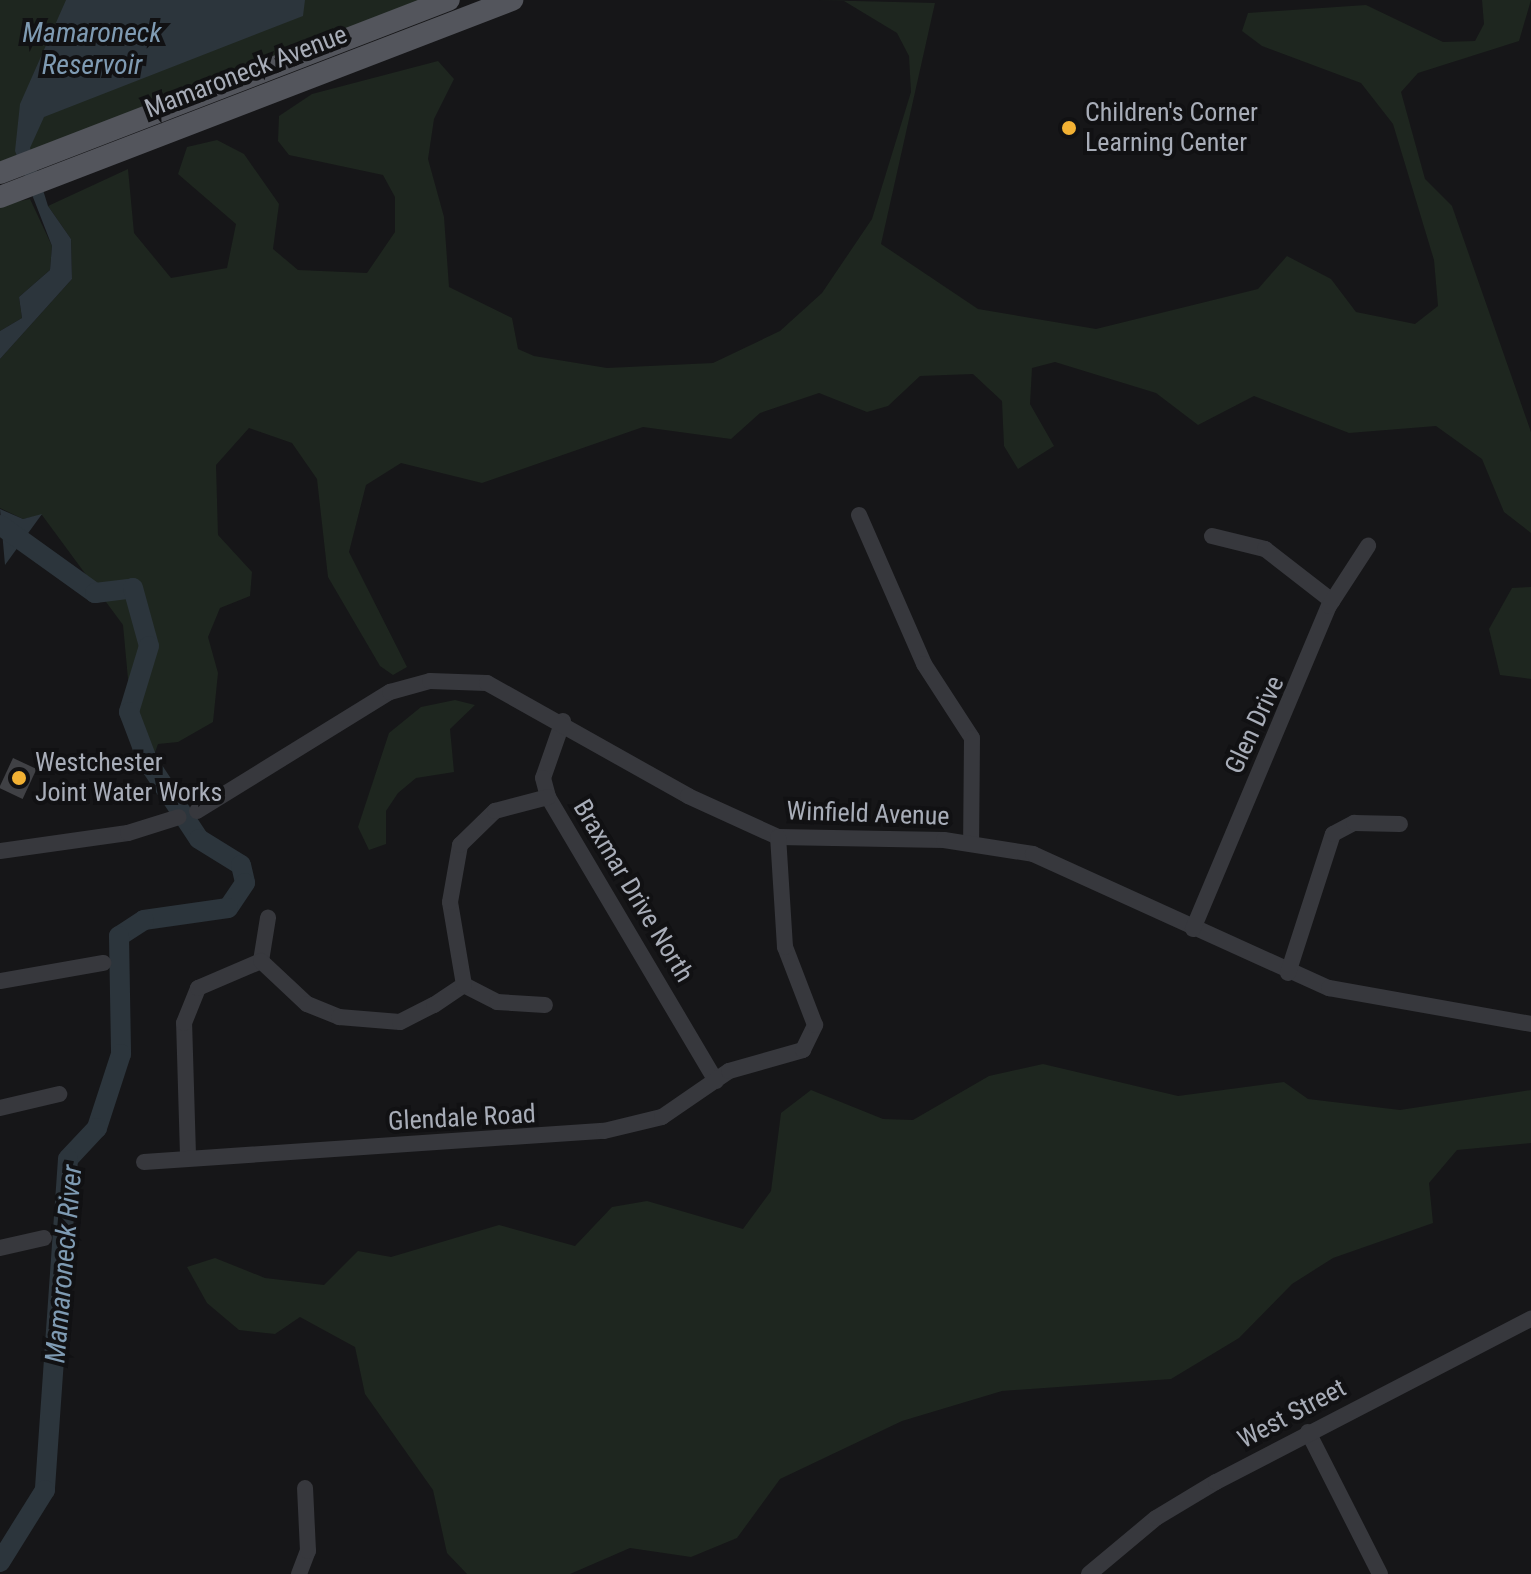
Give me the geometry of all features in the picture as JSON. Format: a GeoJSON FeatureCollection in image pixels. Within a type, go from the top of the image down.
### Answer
{"type":"FeatureCollection","features":[{"type":"Feature","properties":{"kind":"main road","name":"Mamaroneck Avenue"},"geometry":{"type":"LineString","coordinates":[[46,167],[449,0]]}},
{"type":"Feature","properties":{"kind":"main road","name":"Mamaroneck Avenue"},"geometry":{"type":"LineString","coordinates":[[0,197],[14,176],[505,1]]}},
{"type":"Feature","properties":{"kind":"street"},"geometry":{"type":"LineString","coordinates":[[859,515],[924,664],[972,738],[971,844]]}},
{"type":"Feature","properties":{"kind":"street"},"geometry":{"type":"LineString","coordinates":[[1212,536],[1265,549],[1332,601]]}},
{"type":"Feature","properties":{"kind":"street","name":"Glen Drive"},"geometry":{"type":"LineString","coordinates":[[1193,929],[1332,601],[1368,546]]}},
{"type":"Feature","properties":{"kind":"street","name":"Winfield Avenue"},"geometry":{"type":"LineString","coordinates":[[197,811],[390,692],[430,681],[487,683],[563,721],[688,796],[778,837],[971,844],[1033,854],[1288,973],[1329,988],[1531,1024]]}},
{"type":"Feature","properties":{"kind":"street","name":"Braxmar Drive North"},"geometry":{"type":"LineString","coordinates":[[563,721],[543,778],[548,797],[716,1081]]}},
{"type":"Feature","properties":{"kind":"street"},"geometry":{"type":"LineString","coordinates":[[464,985],[450,902],[460,845],[495,811],[548,797]]}},
{"type":"Feature","properties":{"kind":"street"},"geometry":{"type":"LineString","coordinates":[[0,851],[128,833],[179,817]]}},
{"type":"Feature","properties":{"kind":"street"},"geometry":{"type":"LineString","coordinates":[[1288,973],[1333,834],[1354,823],[1400,824]]}},
{"type":"Feature","properties":{"kind":"street","name":"Glendale Road"},"geometry":{"type":"LineString","coordinates":[[144,1162],[188,1155],[604,1131],[662,1117],[716,1081],[803,1050],[815,1025],[785,947],[778,837]]}},
{"type":"Feature","properties":{"kind":"street"},"geometry":{"type":"LineString","coordinates":[[261,961],[268,918]]}},
{"type":"Feature","properties":{"kind":"street"},"geometry":{"type":"LineString","coordinates":[[261,961],[307,1004],[339,1017],[400,1022],[464,985]]}},
{"type":"Feature","properties":{"kind":"street"},"geometry":{"type":"LineString","coordinates":[[188,1155],[183,1045],[189,1002],[210,980],[261,961]]}},
{"type":"Feature","properties":{"kind":"street"},"geometry":{"type":"LineString","coordinates":[[0,981],[103,963]]}},
{"type":"Feature","properties":{"kind":"street"},"geometry":{"type":"LineString","coordinates":[[464,985],[497,1002],[545,1005]]}},
{"type":"Feature","properties":{"kind":"street"},"geometry":{"type":"LineString","coordinates":[[0,1108],[59,1094]]}},
{"type":"Feature","properties":{"kind":"street"},"geometry":{"type":"LineString","coordinates":[[0,1248],[44,1238]]}},
{"type":"Feature","properties":{"kind":"street","name":"West Street"},"geometry":{"type":"LineString","coordinates":[[1089,1574],[1156,1518],[1308,1432],[1531,1319]]}},
{"type":"Feature","properties":{"kind":"street"},"geometry":{"type":"LineString","coordinates":[[1308,1432],[1380,1574]]}},
{"type":"Feature","properties":{"kind":"street"},"geometry":{"type":"LineString","coordinates":[[299,1574],[308,1551],[305,1488]]}},
{"type":"Feature","properties":{"kind":"shaded area"},"geometry":{"type":"Polygon","coordinates":[[[0,0],[425,0],[0,162],[0,0]]]}},
{"type":"Feature","properties":{"kind":"shaded area"},"geometry":{"type":"Polygon","coordinates":[[[814,0],[935,3],[881,244],[978,309],[1096,329],[1258,289],[1287,256],[1331,279],[1356,312],[1415,324],[1438,306],[1434,260],[1393,124],[1361,83],[1262,46],[1242,31],[1248,13],[1366,5],[1443,42],[1475,41],[1484,24],[1482,0],[1531,0],[1519,41],[1418,73],[1401,92],[1425,179],[1452,206],[1531,432],[1531,533],[1504,512],[1482,459],[1436,426],[1349,433],[1254,396],[1198,425],[1156,393],[1055,362],[1032,368],[1030,404],[1054,446],[1018,469],[1004,446],[1002,401],[973,374],[920,376],[888,406],[867,412],[819,393],[760,413],[731,439],[643,427],[482,483],[401,463],[366,485],[349,552],[407,667],[393,675],[380,666],[328,577],[317,479],[292,443],[249,428],[216,465],[218,535],[252,572],[250,596],[220,608],[208,637],[218,673],[213,722],[178,742],[158,744],[147,775],[136,765],[123,625],[42,515],[23,519],[0,508],[0,359],[72,279],[71,239],[48,206],[128,169],[134,233],[171,278],[227,268],[236,224],[178,174],[187,147],[217,140],[244,154],[279,204],[273,249],[298,270],[367,273],[395,232],[395,197],[383,175],[289,155],[278,141],[279,116],[312,94],[438,61],[454,79],[434,119],[428,159],[444,217],[449,287],[512,318],[518,349],[534,356],[607,368],[713,363],[780,331],[822,293],[872,219],[911,92],[909,56],[897,33],[844,1],[814,0]]]}},
{"type":"Feature","properties":{"kind":"shaded area"},"geometry":{"type":"Polygon","coordinates":[[[30,199],[52,246],[50,270],[19,297],[22,318],[0,331],[0,205],[30,199]]]}},
{"type":"Feature","properties":{"kind":"shaded area"},"geometry":{"type":"Polygon","coordinates":[[[1531,587],[1531,679],[1500,675],[1489,629],[1512,588],[1531,587]]]}},
{"type":"Feature","properties":{"kind":"shaded area"},"geometry":{"type":"Polygon","coordinates":[[[455,700],[475,705],[450,729],[454,772],[416,778],[398,793],[386,811],[386,844],[369,850],[358,827],[389,733],[421,707],[455,700]]]}},
{"type":"Feature","properties":{"kind":"shaded area"},"geometry":{"type":"Polygon","coordinates":[[[1043,1064],[1178,1096],[1284,1082],[1308,1099],[1400,1110],[1531,1090],[1531,1143],[1457,1150],[1429,1183],[1433,1223],[1333,1258],[1292,1284],[1239,1338],[1171,1379],[1002,1391],[902,1421],[780,1479],[737,1538],[691,1557],[630,1548],[570,1574],[467,1574],[447,1553],[433,1490],[365,1394],[355,1347],[300,1317],[275,1334],[239,1330],[207,1303],[187,1267],[215,1258],[265,1278],[324,1285],[358,1251],[391,1257],[499,1225],[575,1246],[612,1207],[647,1201],[743,1229],[771,1191],[781,1113],[811,1090],[883,1119],[913,1120],[989,1076],[1043,1064]]]}},
{"type":"Feature","properties":{"kind":"water","name":"Mamaroneck Reservoir"},"geometry":{"type":"Polygon","coordinates":[[[66,0],[305,0],[303,16],[44,117],[30,148],[48,206],[71,239],[72,279],[0,359],[0,331],[22,318],[19,297],[50,270],[52,246],[15,151],[20,104],[66,0]]]}},
{"type":"Feature","properties":{"kind":"water"},"geometry":{"type":"Polygon","coordinates":[[[0,509],[23,519],[42,514],[5,565],[0,509]]]}},
{"type":"Feature","properties":{"kind":"building","name":"Westchester Joint Water Works"},"geometry":{"type":"Polygon","coordinates":[[[13,758],[37,769],[23,799],[0,788],[13,758]]]}},
{"type":"Feature","properties":{"kind":"waterway","name":"Mamaroneck River"},"geometry":{"type":"LineString","coordinates":[[0,525],[95,593],[133,588],[149,646],[129,712],[148,762],[199,839],[241,865],[245,883],[228,908],[144,920],[119,936],[121,1054],[97,1128],[68,1159],[45,1490],[0,1562]]}},
{"type":"Feature","properties":{"kind":"place","name":"Children's Corner Learning Center"},"geometry":{"type":"Point","coordinates":[1069,128]}},
{"type":"Feature","properties":{"kind":"place","name":"Westchester Joint Water Works"},"geometry":{"type":"Point","coordinates":[19,778]}}]}
